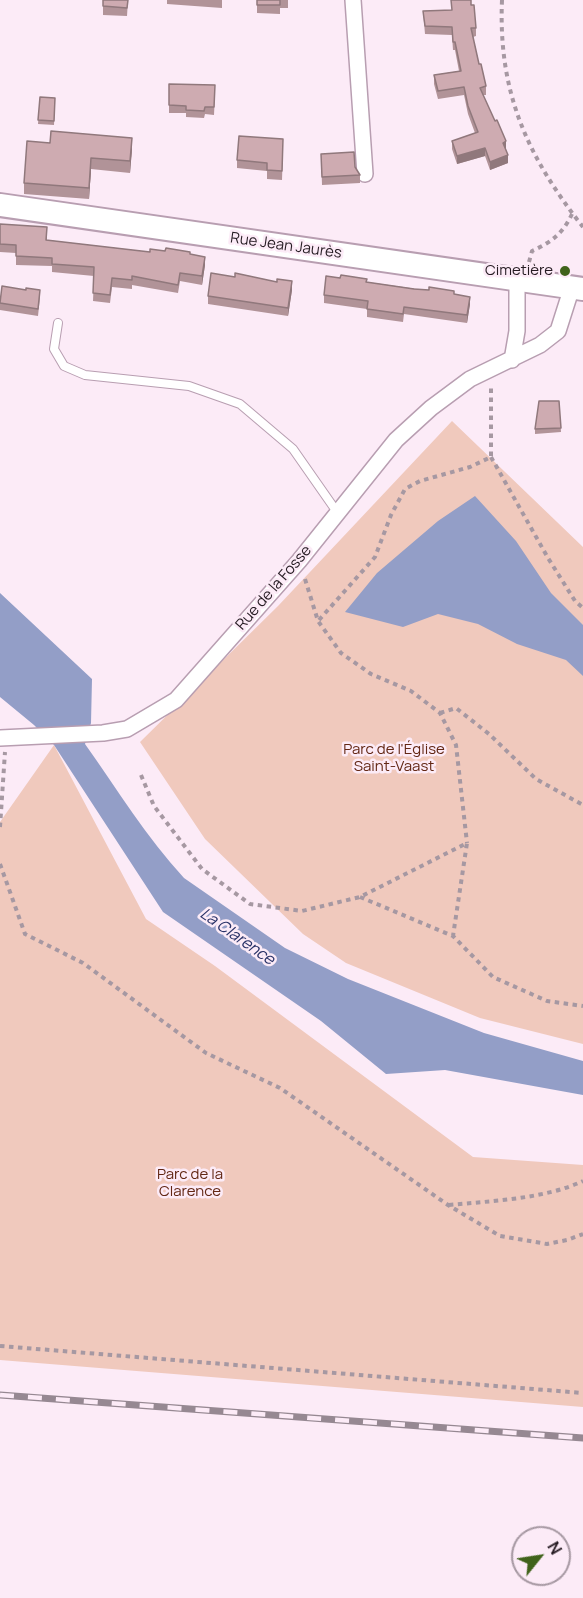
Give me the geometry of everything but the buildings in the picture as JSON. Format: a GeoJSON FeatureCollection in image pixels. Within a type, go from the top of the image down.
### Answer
{"type":"FeatureCollection","features":[{"type":"Feature","properties":{"kind":"main road","name":"Rue Jean Jaurès"},"geometry":{"type":"LineString","coordinates":[[0,205],[577,288]]}},
{"type":"Feature","properties":{"kind":"street"},"geometry":{"type":"LineString","coordinates":[[353,0],[365,174]]}},
{"type":"Feature","properties":{"kind":"street"},"geometry":{"type":"LineString","coordinates":[[512,360],[524,280]]}},
{"type":"Feature","properties":{"kind":"street","name":"Rue de la Fosse"},"geometry":{"type":"LineString","coordinates":[[3,739],[104,733],[127,729],[176,700],[299,561],[396,440],[422,416],[470,379],[540,345],[558,331],[577,288]]}},
{"type":"Feature","properties":{"kind":"lane"},"geometry":{"type":"LineString","coordinates":[[58,323],[54,349],[64,366],[86,375],[189,386],[240,404],[293,449],[338,512]]}},
{"type":"Feature","properties":{"kind":"path"},"geometry":{"type":"LineString","coordinates":[[502,0],[501,25],[508,84],[518,120],[541,166],[583,227]]}},
{"type":"Feature","properties":{"kind":"path"},"geometry":{"type":"LineString","coordinates":[[524,280],[532,251],[548,244],[560,235],[572,214]]}},
{"type":"Feature","properties":{"kind":"path"},"geometry":{"type":"LineString","coordinates":[[497,366],[490,388],[491,457],[548,558],[575,601],[583,608]]}},
{"type":"Feature","properties":{"kind":"path"},"geometry":{"type":"LineString","coordinates":[[318,621],[375,557],[391,515],[405,489],[420,481],[470,467],[491,457]]}},
{"type":"Feature","properties":{"kind":"path"},"geometry":{"type":"LineString","coordinates":[[299,561],[318,621],[341,653],[371,674],[411,692],[440,713],[456,745],[467,843],[453,936]]}},
{"type":"Feature","properties":{"kind":"path"},"geometry":{"type":"LineString","coordinates":[[440,713],[456,708],[489,734],[537,779],[583,805]]}},
{"type":"Feature","properties":{"kind":"path"},"geometry":{"type":"LineString","coordinates":[[0,827],[3,739]]}},
{"type":"Feature","properties":{"kind":"path"},"geometry":{"type":"LineString","coordinates":[[141,775],[154,806],[202,868],[250,904],[302,911],[360,897],[467,843]]}},
{"type":"Feature","properties":{"kind":"path"},"geometry":{"type":"LineString","coordinates":[[0,864],[25,934],[83,963],[206,1053],[280,1088],[448,1205],[500,1236],[547,1244],[583,1234]]}},
{"type":"Feature","properties":{"kind":"path"},"geometry":{"type":"LineString","coordinates":[[360,897],[453,936],[493,977],[547,1001],[583,1006]]}},
{"type":"Feature","properties":{"kind":"path"},"geometry":{"type":"LineString","coordinates":[[448,1205],[511,1199],[571,1186],[583,1181]]}},
{"type":"Feature","properties":{"kind":"path"},"geometry":{"type":"LineString","coordinates":[[0,1346],[583,1393]]}},
{"type":"Feature","properties":{"kind":"green space","name":"Parc de l'Église Saint-Vaast"},"geometry":{"type":"Polygon","coordinates":[[[452,421],[583,547],[583,1044],[480,1018],[346,963],[303,934],[205,839],[140,742],[278,606],[452,421]]]}},
{"type":"Feature","properties":{"kind":"green space","name":"Parc de la Clarence"},"geometry":{"type":"Polygon","coordinates":[[[54,745],[146,919],[215,966],[473,1157],[583,1165],[583,1407],[0,1360],[0,822],[54,745]]]}},
{"type":"Feature","properties":{"kind":"water"},"geometry":{"type":"Polygon","coordinates":[[[475,496],[516,541],[551,593],[583,625],[583,676],[566,660],[517,644],[478,624],[438,614],[403,627],[345,612],[377,573],[438,521],[475,496]]]}},
{"type":"Feature","properties":{"kind":"water","name":"La Clarence"},"geometry":{"type":"Polygon","coordinates":[[[0,593],[92,679],[91,723],[85,744],[145,830],[184,878],[285,948],[348,979],[484,1033],[583,1061],[583,1095],[445,1070],[386,1074],[321,1021],[163,912],[54,745],[0,697],[0,593]]]}},
{"type":"Feature","properties":{"kind":"railway"},"geometry":{"type":"LineString","coordinates":[[0,1395],[583,1438]]}},
{"type":"Feature","properties":{"kind":"place","name":"Cimetière"},"geometry":{"type":"Point","coordinates":[565,271]}}]}
